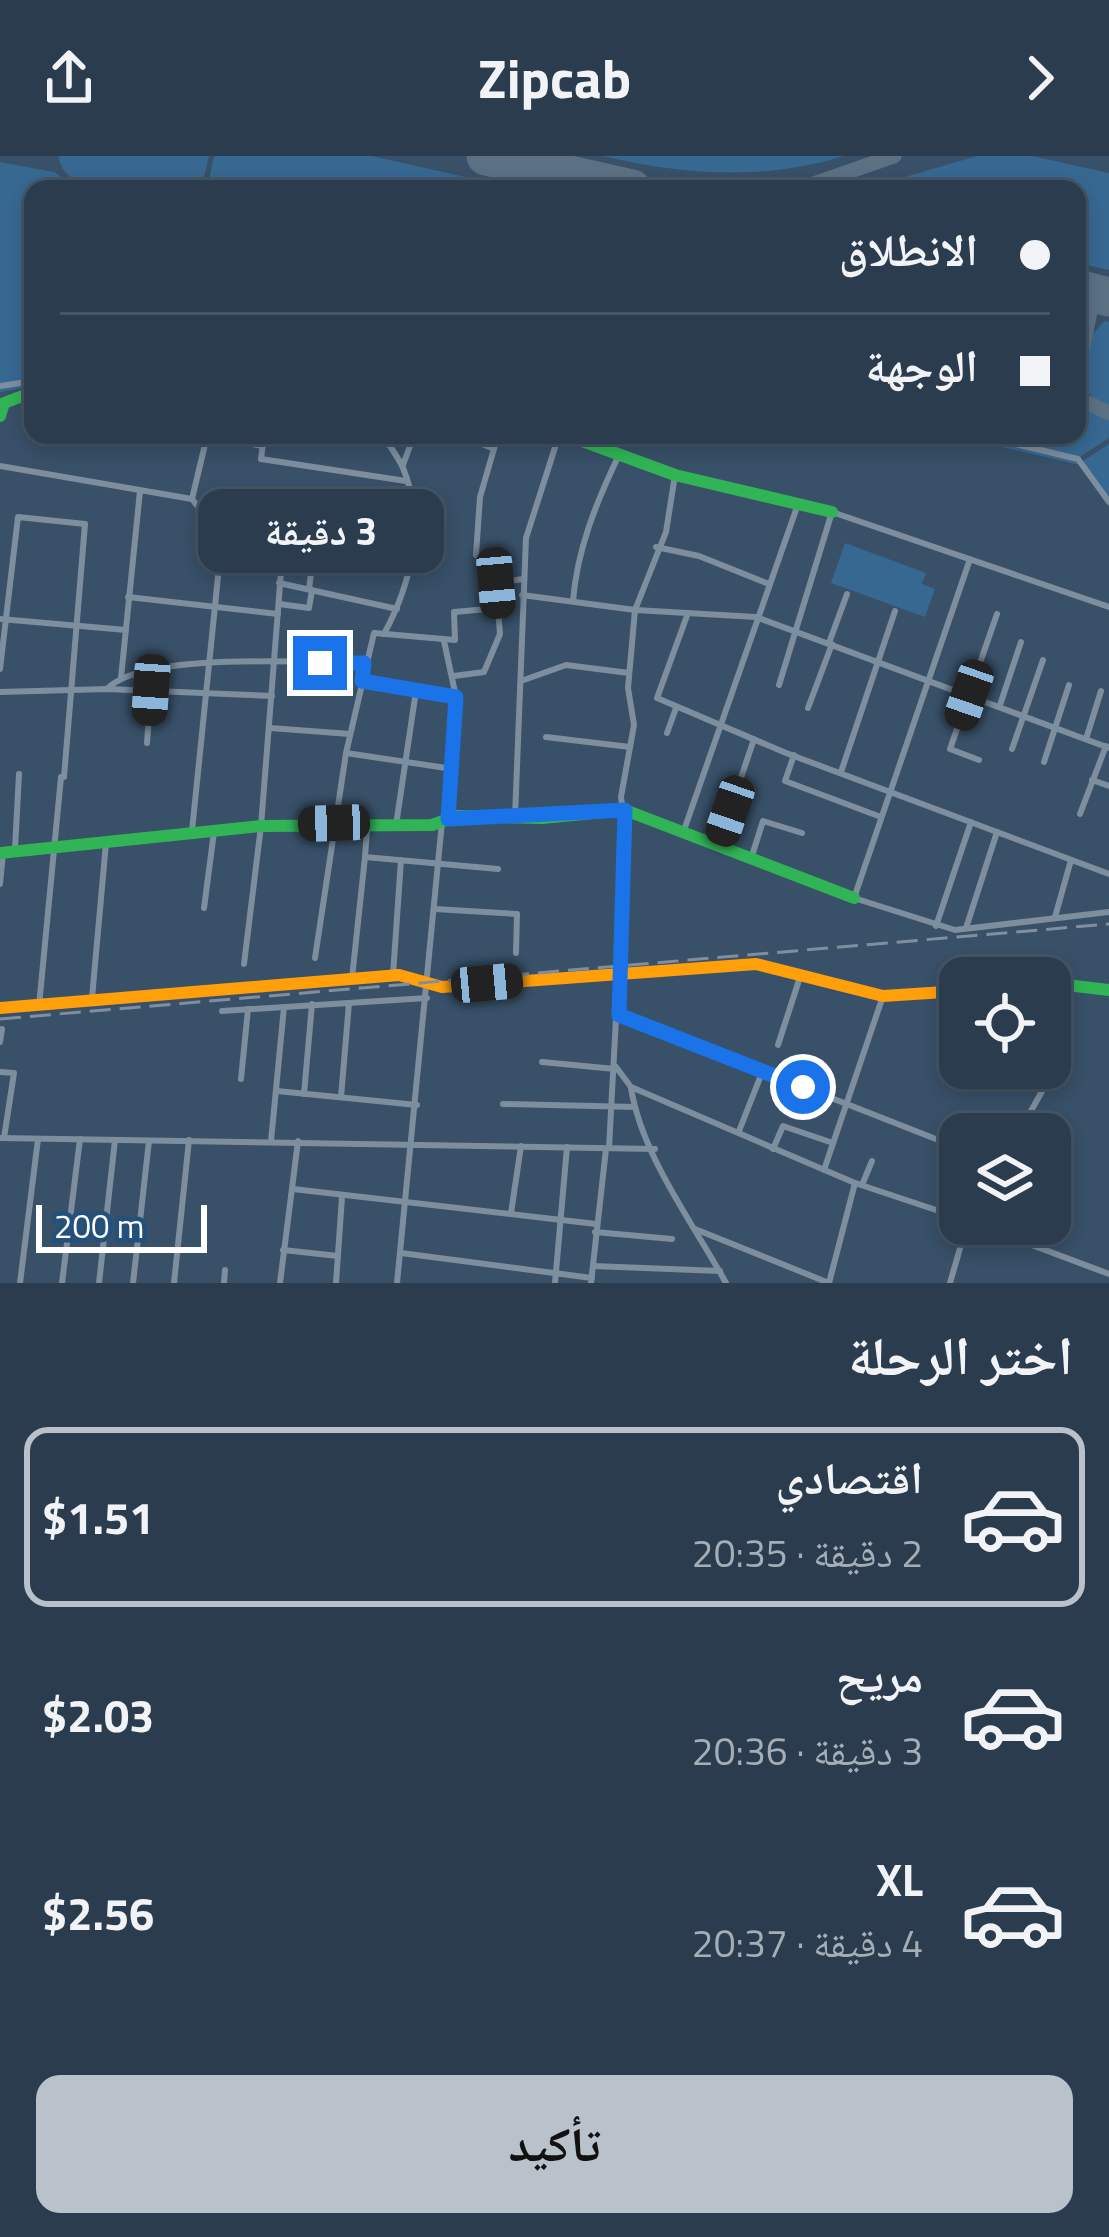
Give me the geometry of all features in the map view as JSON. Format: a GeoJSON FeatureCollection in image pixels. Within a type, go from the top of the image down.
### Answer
{"type":"FeatureCollection","features":[{"type":"Feature","properties":{"kind":"street"},"geometry":{"type":"LineString","coordinates":[[0,416],[4,403],[24,395]]}},
{"type":"Feature","properties":{"kind":"street"},"geometry":{"type":"LineString","coordinates":[[192,499],[202,444]]}},
{"type":"Feature","properties":{"kind":"street"},"geometry":{"type":"LineString","coordinates":[[252,444],[263,446],[261,459],[406,481]]}},
{"type":"Feature","properties":{"kind":"street"},"geometry":{"type":"LineString","coordinates":[[384,634],[410,575],[414,538],[403,465],[390,444]]}},
{"type":"Feature","properties":{"kind":"street"},"geometry":{"type":"LineString","coordinates":[[403,465],[411,444]]}},
{"type":"Feature","properties":{"kind":"street"},"geometry":{"type":"LineString","coordinates":[[482,444],[494,449]]}},
{"type":"Feature","properties":{"kind":"street"},"geometry":{"type":"LineString","coordinates":[[476,555],[480,496],[495,444]]}},
{"type":"Feature","properties":{"kind":"street"},"geometry":{"type":"LineString","coordinates":[[515,817],[526,538],[559,444]]}},
{"type":"Feature","properties":{"kind":"street"},"geometry":{"type":"LineString","coordinates":[[586,444],[675,475],[832,512],[1109,607]]}},
{"type":"Feature","properties":{"kind":"street"},"geometry":{"type":"LineString","coordinates":[[1014,444],[1079,460],[1109,502]]}},
{"type":"Feature","properties":{"kind":"street"},"geometry":{"type":"LineString","coordinates":[[572,601],[575,571],[597,501],[618,456]]}},
{"type":"Feature","properties":{"kind":"street"},"geometry":{"type":"LineString","coordinates":[[0,466],[192,499],[206,517],[285,521],[414,538]]}},
{"type":"Feature","properties":{"kind":"street"},"geometry":{"type":"LineString","coordinates":[[401,1253],[592,1280],[619,1015],[622,797],[630,747],[629,673],[635,610],[672,506],[675,475]]}},
{"type":"Feature","properties":{"kind":"street"},"geometry":{"type":"LineString","coordinates":[[121,679],[140,490]]}},
{"type":"Feature","properties":{"kind":"street"},"geometry":{"type":"LineString","coordinates":[[682,832],[798,503]]}},
{"type":"Feature","properties":{"kind":"street"},"geometry":{"type":"LineString","coordinates":[[778,686],[832,512]]}},
{"type":"Feature","properties":{"kind":"street"},"geometry":{"type":"LineString","coordinates":[[0,669],[18,517],[85,524],[39,1006]]}},
{"type":"Feature","properties":{"kind":"street"},"geometry":{"type":"LineString","coordinates":[[192,835],[224,518]]}},
{"type":"Feature","properties":{"kind":"street"},"geometry":{"type":"LineString","coordinates":[[244,964],[261,826],[285,521]]}},
{"type":"Feature","properties":{"kind":"street"},"geometry":{"type":"LineString","coordinates":[[279,604],[310,608],[317,526]]}},
{"type":"Feature","properties":{"kind":"street"},"geometry":{"type":"LineString","coordinates":[[656,548],[699,556],[769,584]]}},
{"type":"Feature","properties":{"kind":"street"},"geometry":{"type":"LineString","coordinates":[[854,898],[970,559]]}},
{"type":"Feature","properties":{"kind":"street"},"geometry":{"type":"LineString","coordinates":[[0,562],[13,563]]}},
{"type":"Feature","properties":{"kind":"street"},"geometry":{"type":"LineString","coordinates":[[454,676],[484,672],[500,634],[496,583],[523,579]]}},
{"type":"Feature","properties":{"kind":"street"},"geometry":{"type":"LineString","coordinates":[[280,583],[397,609]]}},
{"type":"Feature","properties":{"kind":"street"},"geometry":{"type":"LineString","coordinates":[[808,708],[847,594]]}},
{"type":"Feature","properties":{"kind":"street"},"geometry":{"type":"LineString","coordinates":[[522,595],[635,610],[756,617],[1000,705],[1107,747],[1080,814]]}},
{"type":"Feature","properties":{"kind":"street"},"geometry":{"type":"LineString","coordinates":[[128,597],[278,614]]}},
{"type":"Feature","properties":{"kind":"street"},"geometry":{"type":"LineString","coordinates":[[315,958],[346,753],[374,633],[455,640],[454,612],[498,608]]}},
{"type":"Feature","properties":{"kind":"street"},"geometry":{"type":"LineString","coordinates":[[842,772],[895,610]]}},
{"type":"Feature","properties":{"kind":"street"},"geometry":{"type":"LineString","coordinates":[[688,613],[657,698],[1109,874]]}},
{"type":"Feature","properties":{"kind":"street"},"geometry":{"type":"LineString","coordinates":[[979,760],[950,749],[997,614]]}},
{"type":"Feature","properties":{"kind":"street"},"geometry":{"type":"LineString","coordinates":[[4,619],[126,630]]}},
{"type":"Feature","properties":{"kind":"street"},"geometry":{"type":"LineString","coordinates":[[397,1283],[409,1204],[439,864],[453,769],[456,697],[444,640]]}},
{"type":"Feature","properties":{"kind":"street"},"geometry":{"type":"LineString","coordinates":[[1000,705],[1021,642]]}},
{"type":"Feature","properties":{"kind":"street"},"geometry":{"type":"LineString","coordinates":[[1012,749],[1043,660]]}},
{"type":"Feature","properties":{"kind":"street"},"geometry":{"type":"LineString","coordinates":[[106,689],[121,679],[208,661],[364,663]]}},
{"type":"Feature","properties":{"kind":"street"},"geometry":{"type":"LineString","coordinates":[[521,681],[566,665],[629,673]]}},
{"type":"Feature","properties":{"kind":"street"},"geometry":{"type":"LineString","coordinates":[[362,681],[456,697]]}},
{"type":"Feature","properties":{"kind":"street"},"geometry":{"type":"LineString","coordinates":[[1044,762],[1069,685]]}},
{"type":"Feature","properties":{"kind":"street"},"geometry":{"type":"LineString","coordinates":[[0,692],[106,689],[273,696]]}},
{"type":"Feature","properties":{"kind":"street"},"geometry":{"type":"LineString","coordinates":[[147,743],[151,690]]}},
{"type":"Feature","properties":{"kind":"street"},"geometry":{"type":"LineString","coordinates":[[396,825],[416,691]]}},
{"type":"Feature","properties":{"kind":"street"},"geometry":{"type":"LineString","coordinates":[[1086,739],[1101,691]]}},
{"type":"Feature","properties":{"kind":"street"},"geometry":{"type":"LineString","coordinates":[[667,733],[677,707]]}},
{"type":"Feature","properties":{"kind":"street"},"geometry":{"type":"LineString","coordinates":[[270,728],[350,734]]}},
{"type":"Feature","properties":{"kind":"street"},"geometry":{"type":"LineString","coordinates":[[546,737],[630,747]]}},
{"type":"Feature","properties":{"kind":"street"},"geometry":{"type":"LineString","coordinates":[[718,846],[754,739]]}},
{"type":"Feature","properties":{"kind":"street"},"geometry":{"type":"LineString","coordinates":[[346,753],[453,769]]}},
{"type":"Feature","properties":{"kind":"street"},"geometry":{"type":"LineString","coordinates":[[794,755],[784,781],[881,818]]}},
{"type":"Feature","properties":{"kind":"street"},"geometry":{"type":"LineString","coordinates":[[0,884],[19,774]]}},
{"type":"Feature","properties":{"kind":"street"},"geometry":{"type":"LineString","coordinates":[[1092,780],[1109,786]]}},
{"type":"Feature","properties":{"kind":"street"},"geometry":{"type":"LineString","coordinates":[[6,853],[261,826],[396,825],[625,810],[936,926],[966,928],[1109,912]]}},
{"type":"Feature","properties":{"kind":"street"},"geometry":{"type":"LineString","coordinates":[[751,859],[764,821],[802,833]]}},
{"type":"Feature","properties":{"kind":"street"},"geometry":{"type":"LineString","coordinates":[[936,926],[971,822]]}},
{"type":"Feature","properties":{"kind":"street"},"geometry":{"type":"LineString","coordinates":[[352,979],[368,825]]}},
{"type":"Feature","properties":{"kind":"street"},"geometry":{"type":"LineString","coordinates":[[204,908],[214,832]]}},
{"type":"Feature","properties":{"kind":"street"},"geometry":{"type":"LineString","coordinates":[[966,928],[998,832]]}},
{"type":"Feature","properties":{"kind":"street"},"geometry":{"type":"LineString","coordinates":[[92,1001],[106,843]]}},
{"type":"Feature","properties":{"kind":"street"},"geometry":{"type":"LineString","coordinates":[[364,856],[498,869]]}},
{"type":"Feature","properties":{"kind":"street"},"geometry":{"type":"LineString","coordinates":[[393,976],[401,860]]}},
{"type":"Feature","properties":{"kind":"street"},"geometry":{"type":"LineString","coordinates":[[1055,917],[1071,860]]}},
{"type":"Feature","properties":{"kind":"street"},"geometry":{"type":"LineString","coordinates":[[435,909],[517,914],[516,953]]}},
{"type":"Feature","properties":{"kind":"street"},"geometry":{"type":"LineString","coordinates":[[0,1008],[393,976],[442,987],[757,964],[883,996],[939,992]]}},
{"type":"Feature","properties":{"kind":"street"},"geometry":{"type":"LineString","coordinates":[[778,1045],[801,974]]}},
{"type":"Feature","properties":{"kind":"street"},"geometry":{"type":"LineString","coordinates":[[1071,985],[1109,990]]}},
{"type":"Feature","properties":{"kind":"street"},"geometry":{"type":"LineString","coordinates":[[830,1142],[883,996]]}},
{"type":"Feature","properties":{"kind":"street"},"geometry":{"type":"LineString","coordinates":[[222,1011],[427,998]]}},
{"type":"Feature","properties":{"kind":"street"},"geometry":{"type":"LineString","coordinates":[[341,1097],[349,1003]]}},
{"type":"Feature","properties":{"kind":"street"},"geometry":{"type":"LineString","coordinates":[[304,1094],[312,1004]]}},
{"type":"Feature","properties":{"kind":"street"},"geometry":{"type":"LineString","coordinates":[[271,1141],[284,1006]]}},
{"type":"Feature","properties":{"kind":"street"},"geometry":{"type":"LineString","coordinates":[[241,1079],[248,1009]]}},
{"type":"Feature","properties":{"kind":"street"},"geometry":{"type":"LineString","coordinates":[[619,1015],[939,1140]]}},
{"type":"Feature","properties":{"kind":"street"},"geometry":{"type":"LineString","coordinates":[[0,1042],[2,1029]]}},
{"type":"Feature","properties":{"kind":"street"},"geometry":{"type":"LineString","coordinates":[[542,1062],[615,1068],[631,1087],[824,1170],[939,1211]]}},
{"type":"Feature","properties":{"kind":"street"},"geometry":{"type":"LineString","coordinates":[[740,1131],[763,1070]]}},
{"type":"Feature","properties":{"kind":"street"},"geometry":{"type":"LineString","coordinates":[[0,1072],[14,1073],[2,1138],[655,1149]]}},
{"type":"Feature","properties":{"kind":"street"},"geometry":{"type":"LineString","coordinates":[[631,1087],[634,1107],[726,1283]]}},
{"type":"Feature","properties":{"kind":"street"},"geometry":{"type":"LineString","coordinates":[[277,1091],[418,1105]]}},
{"type":"Feature","properties":{"kind":"street"},"geometry":{"type":"LineString","coordinates":[[503,1104],[634,1107]]}},
{"type":"Feature","properties":{"kind":"street"},"geometry":{"type":"LineString","coordinates":[[773,1149],[783,1126],[830,1142],[834,1144],[824,1170]]}},
{"type":"Feature","properties":{"kind":"street"},"geometry":{"type":"LineString","coordinates":[[62,1283],[80,1138]]}},
{"type":"Feature","properties":{"kind":"street"},"geometry":{"type":"LineString","coordinates":[[20,1283],[38,1139]]}},
{"type":"Feature","properties":{"kind":"street"},"geometry":{"type":"LineString","coordinates":[[99,1283],[115,1140]]}},
{"type":"Feature","properties":{"kind":"street"},"geometry":{"type":"LineString","coordinates":[[174,1283],[189,1140]]}},
{"type":"Feature","properties":{"kind":"street"},"geometry":{"type":"LineString","coordinates":[[133,1283],[149,1141]]}},
{"type":"Feature","properties":{"kind":"street"},"geometry":{"type":"LineString","coordinates":[[280,1283],[298,1142]]}},
{"type":"Feature","properties":{"kind":"street"},"geometry":{"type":"LineString","coordinates":[[511,1213],[521,1146]]}},
{"type":"Feature","properties":{"kind":"street"},"geometry":{"type":"LineString","coordinates":[[555,1283],[567,1148]]}},
{"type":"Feature","properties":{"kind":"street"},"geometry":{"type":"LineString","coordinates":[[694,1229],[830,1283],[859,1184],[872,1162]]}},
{"type":"Feature","properties":{"kind":"street"},"geometry":{"type":"LineString","coordinates":[[293,1189],[511,1213],[672,1239]]}},
{"type":"Feature","properties":{"kind":"street"},"geometry":{"type":"LineString","coordinates":[[336,1283],[342,1195]]}},
{"type":"Feature","properties":{"kind":"street"},"geometry":{"type":"LineString","coordinates":[[950,1283],[958,1245]]}},
{"type":"Feature","properties":{"kind":"street"},"geometry":{"type":"LineString","coordinates":[[1033,1245],[1109,1274]]}},
{"type":"Feature","properties":{"kind":"street"},"geometry":{"type":"LineString","coordinates":[[283,1250],[338,1256]]}},
{"type":"Feature","properties":{"kind":"street"},"geometry":{"type":"LineString","coordinates":[[593,1266],[720,1271]]}},
{"type":"Feature","properties":{"kind":"street"},"geometry":{"type":"LineString","coordinates":[[224,1283],[226,1270]]}},
{"type":"Feature","properties":{"kind":"shaded area"},"geometry":{"type":"Polygon","coordinates":[[[59,156],[209,156],[203,180],[77,180],[64,170],[59,156]]]}},
{"type":"Feature","properties":{"kind":"shaded area"},"geometry":{"type":"Polygon","coordinates":[[[214,156],[372,156],[479,180],[209,180],[214,156]]]}},
{"type":"Feature","properties":{"kind":"shaded area"},"geometry":{"type":"Polygon","coordinates":[[[602,156],[844,156],[783,169],[723,172],[663,168],[602,156]]]}},
{"type":"Feature","properties":{"kind":"shaded area"},"geometry":{"type":"Polygon","coordinates":[[[977,156],[1032,156],[1109,173],[1109,270],[1086,265],[1086,180],[895,180],[977,156]]]}},
{"type":"Feature","properties":{"kind":"shaded area"},"geometry":{"type":"Polygon","coordinates":[[[0,162],[54,172],[66,180],[24,180],[24,388],[0,392],[0,162]]]}},
{"type":"Feature","properties":{"kind":"shaded area"},"geometry":{"type":"Polygon","coordinates":[[[1109,322],[1109,408],[1086,387],[1086,348],[1095,331],[1109,322]]]}},
{"type":"Feature","properties":{"kind":"shaded area"},"geometry":{"type":"Polygon","coordinates":[[[1086,411],[1109,416],[1109,438],[1081,456],[1080,463],[1109,444],[1109,506],[1080,465],[988,444],[1086,444],[1086,411]]]}},
{"type":"Feature","properties":{"kind":"shaded area"},"geometry":{"type":"Polygon","coordinates":[[[845,543],[926,573],[922,584],[935,589],[925,617],[831,583],[845,543]]]}},
{"type":"Feature","properties":{"kind":"taxiway"},"geometry":{"type":"LineString","coordinates":[[825,180],[894,156]]}},
{"type":"Feature","properties":{"kind":"taxiway"},"geometry":{"type":"LineString","coordinates":[[1086,331],[1094,293]]}},
{"type":"Feature","properties":{"kind":"taxiway"},"geometry":{"type":"LineString","coordinates":[[1086,402],[1109,413]]}},
{"type":"Feature","properties":{"kind":"runway"},"geometry":{"type":"LineString","coordinates":[[486,156],[592,180]]}},
{"type":"Feature","properties":{"kind":"runway"},"geometry":{"type":"LineString","coordinates":[[1086,291],[1109,297]]}},
{"type":"Feature","properties":{"kind":"railway"},"geometry":{"type":"LineString","coordinates":[[0,1019],[1109,924]]}},
{"type":"Feature","properties":{"kind":"traffic: fast"},"geometry":{"type":"LineString","coordinates":[[0,416],[4,403],[24,395]]}},
{"type":"Feature","properties":{"kind":"traffic: fast"},"geometry":{"type":"LineString","coordinates":[[591,444],[675,475],[832,512]]}},
{"type":"Feature","properties":{"kind":"traffic: fast"},"geometry":{"type":"LineString","coordinates":[[0,853],[261,826],[432,825],[457,816],[542,818],[625,810],[854,898]]}},
{"type":"Feature","properties":{"kind":"traffic: fast"},"geometry":{"type":"LineString","coordinates":[[1071,985],[1109,990]]}},
{"type":"Feature","properties":{"kind":"traffic: slow"},"geometry":{"type":"LineString","coordinates":[[0,1008],[399,975],[442,987],[756,964],[883,996],[939,992]]}},
{"type":"Feature","properties":{"kind":"route"},"geometry":{"type":"LineString","coordinates":[[320,663],[364,663],[362,681],[456,697],[448,819],[565,817],[625,810],[619,1015],[803,1087]]}}]}
